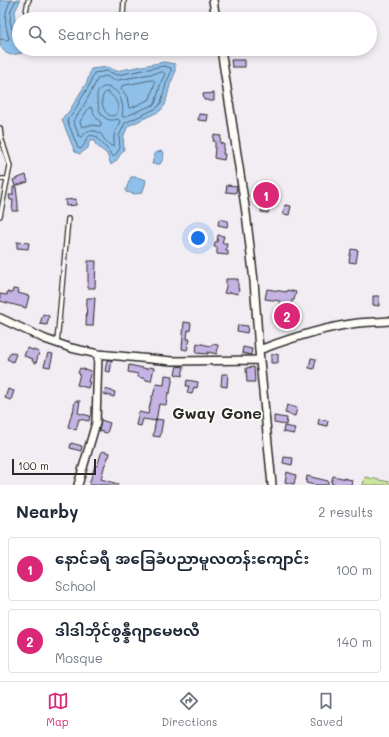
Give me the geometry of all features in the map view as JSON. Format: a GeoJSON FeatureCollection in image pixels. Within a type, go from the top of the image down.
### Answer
{"type":"FeatureCollection","features":[{"type":"Feature","properties":{"kind":"street"},"geometry":{"type":"LineString","coordinates":[[213,0],[215,12]]}},
{"type":"Feature","properties":{"kind":"street"},"geometry":{"type":"LineString","coordinates":[[222,56],[246,213],[254,282],[272,485]]}},
{"type":"Feature","properties":{"kind":"street"},"geometry":{"type":"LineString","coordinates":[[0,318],[45,339],[71,348],[98,354],[172,361],[260,360]]}},
{"type":"Feature","properties":{"kind":"street"},"geometry":{"type":"LineString","coordinates":[[259,350],[292,338],[325,329],[358,323],[389,321]]}},
{"type":"Feature","properties":{"kind":"street"},"geometry":{"type":"LineString","coordinates":[[78,485],[96,423],[98,354]]}},
{"type":"Feature","properties":{"kind":"lane"},"geometry":{"type":"LineString","coordinates":[[26,12],[29,0]]}},
{"type":"Feature","properties":{"kind":"lane"},"geometry":{"type":"LineString","coordinates":[[123,12],[124,0]]}},
{"type":"Feature","properties":{"kind":"lane"},"geometry":{"type":"LineString","coordinates":[[0,128],[1,137],[10,166],[0,216]]}},
{"type":"Feature","properties":{"kind":"lane"},"geometry":{"type":"LineString","coordinates":[[0,179],[7,179]]}},
{"type":"Feature","properties":{"kind":"lane"},"geometry":{"type":"LineString","coordinates":[[57,343],[68,219]]}},
{"type":"Feature","properties":{"kind":"green space"},"geometry":{"type":"Polygon","coordinates":[[[365,477],[389,482],[389,485],[363,485],[365,477]]]}},
{"type":"Feature","properties":{"kind":"water"},"geometry":{"type":"Polygon","coordinates":[[[0,0],[20,0],[15,12],[12,12],[12,55],[6,53],[0,46],[0,0]]]}},
{"type":"Feature","properties":{"kind":"water"},"geometry":{"type":"Polygon","coordinates":[[[164,62],[175,64],[175,73],[165,105],[160,111],[128,126],[123,137],[124,149],[116,161],[111,165],[107,154],[96,145],[92,139],[89,142],[88,148],[80,154],[75,152],[62,120],[87,82],[91,69],[108,67],[116,71],[164,62]]]}},
{"type":"Feature","properties":{"kind":"water"},"geometry":{"type":"Polygon","coordinates":[[[161,151],[164,153],[160,164],[152,164],[155,153],[161,151]]]}},
{"type":"Feature","properties":{"kind":"water"},"geometry":{"type":"Polygon","coordinates":[[[131,177],[146,180],[142,193],[135,194],[126,192],[131,177]]]}},
{"type":"Feature","properties":{"kind":"building"},"geometry":{"type":"Polygon","coordinates":[[[231,60],[245,60],[245,67],[232,67],[231,60]]]}},
{"type":"Feature","properties":{"kind":"building"},"geometry":{"type":"Polygon","coordinates":[[[214,93],[214,101],[204,100],[203,94],[214,93]]]}},
{"type":"Feature","properties":{"kind":"building"},"geometry":{"type":"Polygon","coordinates":[[[199,114],[208,115],[207,121],[198,120],[199,114]]]}},
{"type":"Feature","properties":{"kind":"building"},"geometry":{"type":"Polygon","coordinates":[[[214,135],[221,136],[220,143],[224,144],[224,160],[214,158],[214,135]]]}},
{"type":"Feature","properties":{"kind":"building"},"geometry":{"type":"Polygon","coordinates":[[[26,175],[28,182],[15,186],[13,180],[26,175]]]}},
{"type":"Feature","properties":{"kind":"building"},"geometry":{"type":"Polygon","coordinates":[[[227,185],[237,186],[236,193],[226,192],[227,185]]]}},
{"type":"Feature","properties":{"kind":"building"},"geometry":{"type":"Polygon","coordinates":[[[13,187],[16,187],[18,211],[12,211],[13,200],[10,200],[9,195],[13,195],[13,187]]]}},
{"type":"Feature","properties":{"kind":"building"},"geometry":{"type":"Polygon","coordinates":[[[263,191],[269,191],[270,205],[268,213],[261,212],[263,191]]]}},
{"type":"Feature","properties":{"kind":"building"},"geometry":{"type":"Polygon","coordinates":[[[76,199],[76,205],[66,206],[65,200],[76,199]]]}},
{"type":"Feature","properties":{"kind":"building"},"geometry":{"type":"Polygon","coordinates":[[[285,205],[291,206],[289,215],[283,214],[285,205]]]}},
{"type":"Feature","properties":{"kind":"building"},"geometry":{"type":"Polygon","coordinates":[[[219,219],[228,221],[227,227],[218,225],[219,219]]]}},
{"type":"Feature","properties":{"kind":"building"},"geometry":{"type":"Polygon","coordinates":[[[218,235],[224,236],[222,243],[227,243],[226,250],[228,250],[228,255],[217,254],[217,247],[214,247],[215,242],[217,242],[218,235]]]}},
{"type":"Feature","properties":{"kind":"building"},"geometry":{"type":"Polygon","coordinates":[[[17,242],[29,243],[28,249],[17,248],[17,242]]]}},
{"type":"Feature","properties":{"kind":"building"},"geometry":{"type":"Polygon","coordinates":[[[351,249],[358,250],[356,263],[349,262],[351,249]]]}},
{"type":"Feature","properties":{"kind":"building"},"geometry":{"type":"Polygon","coordinates":[[[88,261],[96,261],[95,288],[88,288],[88,261]]]}},
{"type":"Feature","properties":{"kind":"building"},"geometry":{"type":"Polygon","coordinates":[[[226,279],[238,279],[238,294],[229,292],[229,294],[224,293],[226,279]]]}},
{"type":"Feature","properties":{"kind":"building"},"geometry":{"type":"Polygon","coordinates":[[[13,289],[19,290],[18,293],[29,296],[26,308],[0,301],[0,294],[7,295],[7,292],[12,293],[13,289]]]}},
{"type":"Feature","properties":{"kind":"building"},"geometry":{"type":"Polygon","coordinates":[[[267,289],[296,292],[294,300],[292,300],[291,326],[279,325],[280,301],[265,299],[267,289]]]}},
{"type":"Feature","properties":{"kind":"building"},"geometry":{"type":"Polygon","coordinates":[[[373,296],[379,296],[379,306],[373,305],[373,296]]]}},
{"type":"Feature","properties":{"kind":"building"},"geometry":{"type":"Polygon","coordinates":[[[87,298],[95,298],[93,326],[86,326],[87,298]]]}},
{"type":"Feature","properties":{"kind":"building"},"geometry":{"type":"Polygon","coordinates":[[[43,314],[49,316],[47,325],[40,324],[43,314]]]}},
{"type":"Feature","properties":{"kind":"building"},"geometry":{"type":"Polygon","coordinates":[[[184,322],[191,323],[190,331],[188,330],[187,339],[190,339],[187,350],[182,349],[184,322]]]}},
{"type":"Feature","properties":{"kind":"building"},"geometry":{"type":"Polygon","coordinates":[[[238,325],[248,326],[247,333],[237,331],[238,325]]]}},
{"type":"Feature","properties":{"kind":"building"},"geometry":{"type":"Polygon","coordinates":[[[197,343],[211,346],[212,344],[218,345],[217,354],[208,352],[208,354],[196,353],[197,343]]]}},
{"type":"Feature","properties":{"kind":"building"},"geometry":{"type":"Polygon","coordinates":[[[243,347],[252,349],[251,355],[242,353],[243,347]]]}},
{"type":"Feature","properties":{"kind":"building"},"geometry":{"type":"Polygon","coordinates":[[[27,348],[39,352],[36,363],[32,361],[33,359],[24,356],[27,348]]]}},
{"type":"Feature","properties":{"kind":"building"},"geometry":{"type":"Polygon","coordinates":[[[11,352],[16,354],[13,362],[7,359],[11,352]]]}},
{"type":"Feature","properties":{"kind":"building"},"geometry":{"type":"Polygon","coordinates":[[[48,353],[53,354],[50,367],[44,366],[48,353]]]}},
{"type":"Feature","properties":{"kind":"building"},"geometry":{"type":"Polygon","coordinates":[[[278,354],[278,363],[271,363],[271,355],[278,354]]]}},
{"type":"Feature","properties":{"kind":"building"},"geometry":{"type":"Polygon","coordinates":[[[311,358],[316,359],[314,369],[309,368],[311,358]]]}},
{"type":"Feature","properties":{"kind":"building"},"geometry":{"type":"Polygon","coordinates":[[[107,360],[112,360],[110,372],[105,371],[107,360]]]}},
{"type":"Feature","properties":{"kind":"building"},"geometry":{"type":"Polygon","coordinates":[[[129,365],[148,369],[149,367],[154,368],[151,381],[138,377],[138,374],[128,372],[129,365]]]}},
{"type":"Feature","properties":{"kind":"building"},"geometry":{"type":"Polygon","coordinates":[[[177,366],[184,367],[182,376],[175,374],[177,366]]]}},
{"type":"Feature","properties":{"kind":"building"},"geometry":{"type":"Polygon","coordinates":[[[254,367],[255,382],[247,382],[246,368],[254,367]]]}},
{"type":"Feature","properties":{"kind":"building"},"geometry":{"type":"Polygon","coordinates":[[[80,368],[91,371],[88,388],[77,385],[80,368]]]}},
{"type":"Feature","properties":{"kind":"building"},"geometry":{"type":"Polygon","coordinates":[[[222,374],[228,374],[227,387],[221,386],[222,374]]]}},
{"type":"Feature","properties":{"kind":"building"},"geometry":{"type":"Polygon","coordinates":[[[165,375],[173,376],[166,405],[159,404],[156,421],[143,419],[141,426],[136,425],[139,412],[148,414],[156,384],[164,385],[165,375]]]}},
{"type":"Feature","properties":{"kind":"building"},"geometry":{"type":"Polygon","coordinates":[[[187,380],[198,382],[197,388],[194,387],[192,394],[187,393],[189,386],[186,386],[187,380]]]}},
{"type":"Feature","properties":{"kind":"building"},"geometry":{"type":"Polygon","coordinates":[[[8,389],[14,391],[11,400],[5,398],[8,389]]]}},
{"type":"Feature","properties":{"kind":"building"},"geometry":{"type":"Polygon","coordinates":[[[105,389],[115,392],[114,397],[104,394],[105,389]]]}},
{"type":"Feature","properties":{"kind":"building"},"geometry":{"type":"Polygon","coordinates":[[[75,401],[80,401],[78,413],[90,416],[89,421],[79,419],[76,430],[68,427],[75,401]]]}},
{"type":"Feature","properties":{"kind":"building"},"geometry":{"type":"Polygon","coordinates":[[[287,405],[297,408],[295,416],[285,413],[287,405]]]}},
{"type":"Feature","properties":{"kind":"building"},"geometry":{"type":"Polygon","coordinates":[[[274,416],[287,418],[286,425],[274,423],[274,416]]]}},
{"type":"Feature","properties":{"kind":"building"},"geometry":{"type":"Polygon","coordinates":[[[156,419],[163,420],[160,437],[153,436],[156,419]]]}},
{"type":"Feature","properties":{"kind":"building"},"geometry":{"type":"Polygon","coordinates":[[[319,419],[328,421],[327,426],[318,424],[319,419]]]}},
{"type":"Feature","properties":{"kind":"building"},"geometry":{"type":"Polygon","coordinates":[[[101,420],[110,423],[107,433],[99,431],[101,420]]]}},
{"type":"Feature","properties":{"kind":"building"},"geometry":{"type":"Polygon","coordinates":[[[284,426],[295,428],[294,434],[283,432],[284,426]]]}},
{"type":"Feature","properties":{"kind":"building"},"geometry":{"type":"Polygon","coordinates":[[[71,443],[82,446],[81,451],[70,448],[71,443]]]}},
{"type":"Feature","properties":{"kind":"building"},"geometry":{"type":"Polygon","coordinates":[[[102,451],[110,453],[101,479],[118,485],[89,485],[95,465],[97,466],[102,451]]]}},
{"type":"Feature","properties":{"kind":"building"},"geometry":{"type":"Polygon","coordinates":[[[284,457],[293,458],[292,465],[283,463],[284,457]]]}},
{"type":"Feature","properties":{"kind":"building"},"geometry":{"type":"Polygon","coordinates":[[[287,472],[296,475],[294,484],[285,482],[287,472]]]}},
{"type":"Feature","properties":{"kind":"building"},"geometry":{"type":"Polygon","coordinates":[[[307,476],[328,481],[328,485],[306,483],[307,476]]]}},
{"type":"Feature","properties":{"kind":"building"},"geometry":{"type":"Polygon","coordinates":[[[333,476],[352,480],[351,485],[337,485],[331,483],[333,476]]]}},
{"type":"Feature","properties":{"kind":"place","name":"နောင်ခရီ အခြေခံပညာမူလတန်းကျောင်း"},"geometry":{"type":"Point","coordinates":[266,195]}},
{"type":"Feature","properties":{"kind":"place","name":"ဒါဒါဘိုင်စွန္နီဂျာမေဗလီ"},"geometry":{"type":"Point","coordinates":[287,316]}},
{"type":"Feature","properties":{"kind":"district","name":"Gway Gone"},"geometry":{"type":"Point","coordinates":[217,412]}}]}
